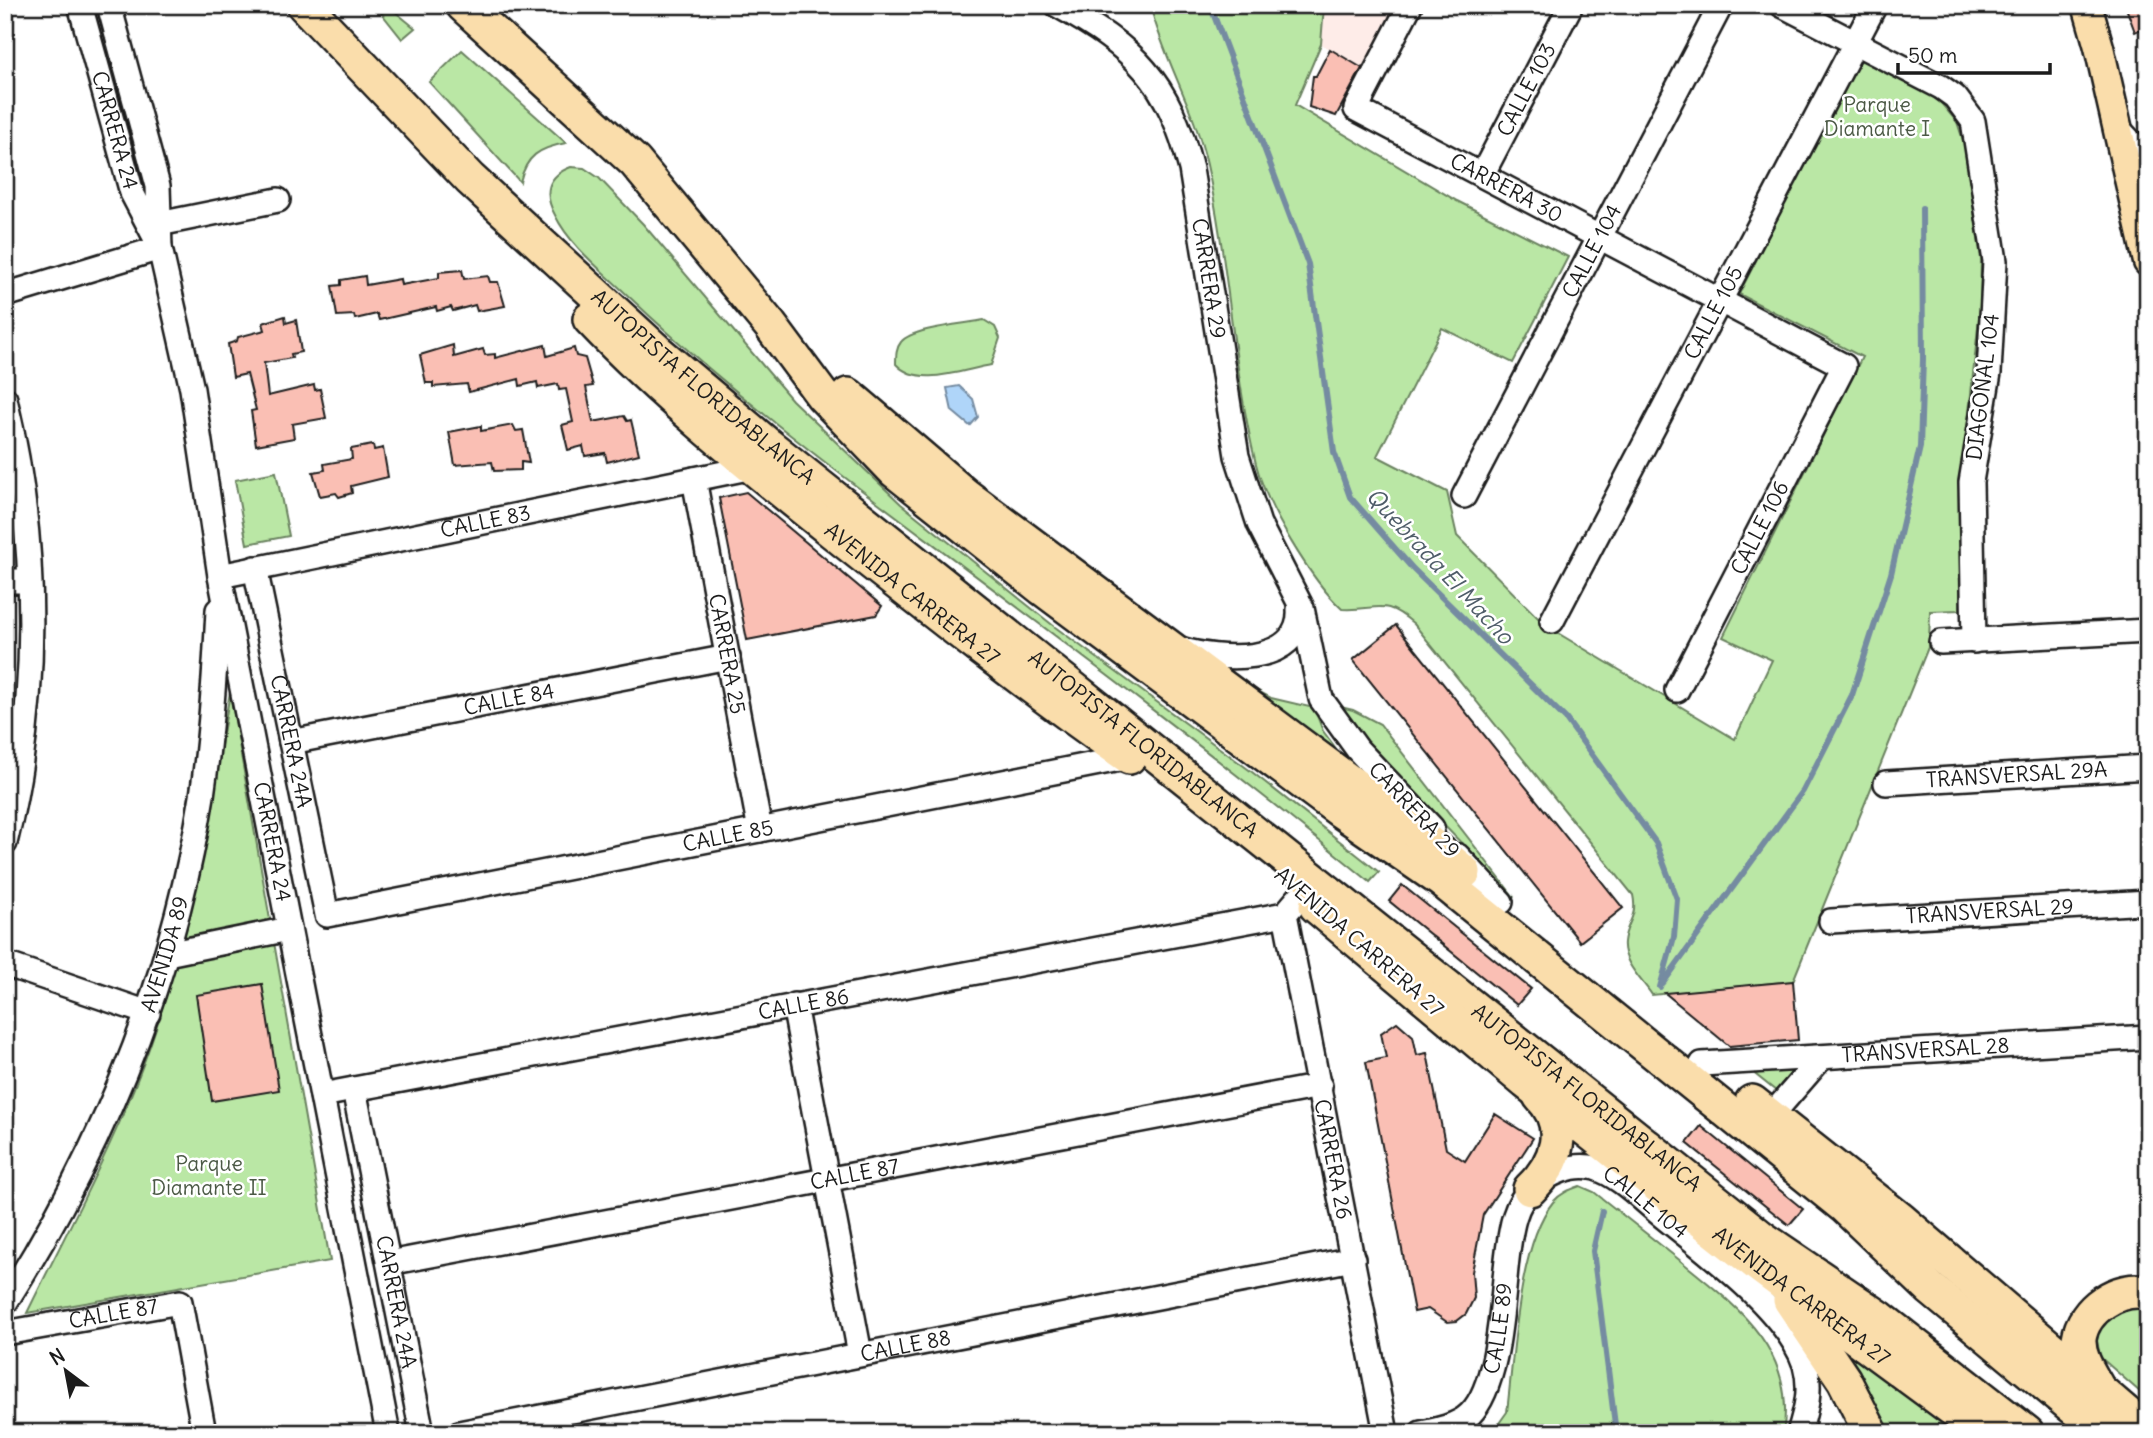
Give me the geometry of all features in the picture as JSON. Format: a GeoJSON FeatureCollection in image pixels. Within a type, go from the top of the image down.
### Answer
{"type":"FeatureCollection","features":[{"type":"Feature","properties":{"kind":"highway","name":"AUTOPISTA FLORIDABLANCA"},"geometry":{"type":"LineString","coordinates":[[304,5],[470,179],[658,352],[768,445],[1752,1230],[1880,1318],[2027,1433]]}},
{"type":"Feature","properties":{"kind":"highway"},"geometry":{"type":"LineString","coordinates":[[463,5],[635,162],[849,425],[955,521],[1330,803],[1441,880],[1852,1213],[1931,1289],[2105,1433]]}},
{"type":"Feature","properties":{"kind":"highway","name":"AVENIDA CARRERA 27"},"geometry":{"type":"LineString","coordinates":[[470,179],[603,333],[753,467],[952,626],[1163,780],[1293,904],[1526,1082],[1763,1269],[1985,1433]]}},
{"type":"Feature","properties":{"kind":"highway"},"geometry":{"type":"LineString","coordinates":[[770,325],[928,465],[1157,641],[1405,823],[1702,1064],[1884,1206],[2148,1432]]}},
{"type":"Feature","properties":{"kind":"highway"},"geometry":{"type":"LineString","coordinates":[[1526,1082],[1550,1109],[1558,1138],[1550,1167],[1530,1189]]}},
{"type":"Feature","properties":{"kind":"highway"},"geometry":{"type":"LineString","coordinates":[[1763,1269],[1821,1343],[1871,1433]]}},
{"type":"Feature","properties":{"kind":"highway"},"geometry":{"type":"LineString","coordinates":[[2099,1390],[2083,1362],[2079,1341],[2083,1324],[2092,1311],[2106,1300],[2123,1293],[2148,1292]]}},
{"type":"Feature","properties":{"kind":"main road"},"geometry":{"type":"LineString","coordinates":[[2087,5],[2148,262]]}},
{"type":"Feature","properties":{"kind":"street","name":"CARRERA 24"},"geometry":{"type":"LineString","coordinates":[[80,5],[132,193],[160,248]]}},
{"type":"Feature","properties":{"kind":"street","name":"CARRERA 24"},"geometry":{"type":"LineString","coordinates":[[109,5],[158,186],[160,248],[192,389],[220,576],[388,1433]]}},
{"type":"Feature","properties":{"kind":"street","name":"CARRERA 29"},"geometry":{"type":"LineString","coordinates":[[1057,5],[1120,43],[1152,81],[1177,121],[1191,169],[1241,472],[1259,524],[1297,595],[1304,617],[1315,682],[1325,707],[1358,750],[1501,902]]}},
{"type":"Feature","properties":{"kind":"street","name":"CARRERA 30"},"geometry":{"type":"LineString","coordinates":[[1410,5],[1356,109],[1844,366]]}},
{"type":"Feature","properties":{"kind":"street","name":"CALLE 103"},"geometry":{"type":"LineString","coordinates":[[1482,175],[1571,5]]}},
{"type":"Feature","properties":{"kind":"street","name":"CALLE 104"},"geometry":{"type":"LineString","coordinates":[[1464,496],[1721,5]]}},
{"type":"Feature","properties":{"kind":"street","name":"DIAGONAL 104"},"geometry":{"type":"LineString","coordinates":[[1782,5],[1922,77],[1955,97],[1973,121],[1995,261],[1989,373],[1972,482],[1974,641]]}},
{"type":"Feature","properties":{"kind":"street","name":"CALLE 105"},"geometry":{"type":"LineString","coordinates":[[1552,621],[1875,5]]}},
{"type":"Feature","properties":{"kind":"street"},"geometry":{"type":"LineString","coordinates":[[2118,127],[2148,160]]}},
{"type":"Feature","properties":{"kind":"street"},"geometry":{"type":"LineString","coordinates":[[159,224],[278,200]]}},
{"type":"Feature","properties":{"kind":"street"},"geometry":{"type":"LineString","coordinates":[[5,295],[160,248]]}},
{"type":"Feature","properties":{"kind":"street","name":"CALLE 106"},"geometry":{"type":"LineString","coordinates":[[1677,690],[1844,366]]}},
{"type":"Feature","properties":{"kind":"street"},"geometry":{"type":"LineString","coordinates":[[5,399],[20,477],[29,581],[15,699],[6,835]]}},
{"type":"Feature","properties":{"kind":"street","name":"CALLE 83"},"geometry":{"type":"LineString","coordinates":[[220,576],[753,467]]}},
{"type":"Feature","properties":{"kind":"street","name":"CARRERA 25"},"geometry":{"type":"LineString","coordinates":[[694,479],[760,830]]}},
{"type":"Feature","properties":{"kind":"street","name":"CARRERA 24A"},"geometry":{"type":"LineString","coordinates":[[256,568],[327,915]]}},
{"type":"Feature","properties":{"kind":"street","name":"AVENIDA 89"},"geometry":{"type":"LineString","coordinates":[[5,1303],[80,1173],[117,1094],[167,954],[202,796],[214,688],[220,576]]}},
{"type":"Feature","properties":{"kind":"street"},"geometry":{"type":"LineString","coordinates":[[5,582],[29,581]]}},
{"type":"Feature","properties":{"kind":"street"},"geometry":{"type":"LineString","coordinates":[[1157,641],[1214,657],[1239,658],[1267,652],[1289,638],[1296,629],[1299,620],[1297,595]]}},
{"type":"Feature","properties":{"kind":"street"},"geometry":{"type":"LineString","coordinates":[[1941,642],[2148,631]]}},
{"type":"Feature","properties":{"kind":"street","name":"CALLE 84"},"geometry":{"type":"LineString","coordinates":[[291,742],[728,657]]}},
{"type":"Feature","properties":{"kind":"street"},"geometry":{"type":"LineString","coordinates":[[214,688],[226,677],[241,684]]}},
{"type":"Feature","properties":{"kind":"street","name":"CALLE 85"},"geometry":{"type":"LineString","coordinates":[[327,915],[1130,757]]}},
{"type":"Feature","properties":{"kind":"street","name":"TRANSVERSAL 29A"},"geometry":{"type":"LineString","coordinates":[[1886,783],[2148,767]]}},
{"type":"Feature","properties":{"kind":"street","name":"TRANSVERSAL 29"},"geometry":{"type":"LineString","coordinates":[[1830,921],[2148,902]]}},
{"type":"Feature","properties":{"kind":"street","name":"CALLE 86"},"geometry":{"type":"LineString","coordinates":[[322,1095],[794,1005],[1293,904]]}},
{"type":"Feature","properties":{"kind":"street","name":"CARRERA 26"},"geometry":{"type":"LineString","coordinates":[[1293,904],[1320,1086],[1385,1433]]}},
{"type":"Feature","properties":{"kind":"street"},"geometry":{"type":"LineString","coordinates":[[167,954],[289,929]]}},
{"type":"Feature","properties":{"kind":"street"},"geometry":{"type":"LineString","coordinates":[[5,964],[148,1013]]}},
{"type":"Feature","properties":{"kind":"street"},"geometry":{"type":"LineString","coordinates":[[794,1005],[860,1354]]}},
{"type":"Feature","properties":{"kind":"street","name":"TRANSVERSAL 28"},"geometry":{"type":"LineString","coordinates":[[1702,1064],[2148,1037]]}},
{"type":"Feature","properties":{"kind":"street"},"geometry":{"type":"LineString","coordinates":[[1770,1117],[1822,1057]]}},
{"type":"Feature","properties":{"kind":"street","name":"CALLE 87"},"geometry":{"type":"LineString","coordinates":[[388,1263],[1320,1086]]}},
{"type":"Feature","properties":{"kind":"street","name":"CARRERA 24A"},"geometry":{"type":"LineString","coordinates":[[354,1089],[422,1433]]}},
{"type":"Feature","properties":{"kind":"street","name":"CALLE 104"},"geometry":{"type":"LineString","coordinates":[[1530,1189],[1570,1167],[1594,1168],[1606,1172],[1747,1286],[1795,1346],[1805,1367],[1808,1403],[1799,1433]]}},
{"type":"Feature","properties":{"kind":"street","name":"CALLE 89"},"geometry":{"type":"LineString","coordinates":[[1421,1433],[1453,1424],[1469,1416],[1486,1389],[1511,1230],[1515,1215],[1530,1189]]}},
{"type":"Feature","properties":{"kind":"street","name":"CALLE 88"},"geometry":{"type":"LineString","coordinates":[[459,1433],[1353,1259]]}},
{"type":"Feature","properties":{"kind":"street","name":"CALLE 87"},"geometry":{"type":"LineString","coordinates":[[5,1333],[180,1302],[204,1433]]}},
{"type":"Feature","properties":{"kind":"shaded area"},"geometry":{"type":"Polygon","coordinates":[[[1324,5],[1395,5],[1363,68],[1321,44],[1324,5]]]}},
{"type":"Feature","properties":{"kind":"green space"},"geometry":{"type":"Polygon","coordinates":[[[375,5],[387,5],[415,28],[402,39],[375,5]]]}},
{"type":"Feature","properties":{"kind":"green space","name":"Parque Diamante I"},"geometry":{"type":"Polygon","coordinates":[[[1150,5],[1324,5],[1321,44],[1295,105],[1457,201],[1568,257],[1513,363],[1442,328],[1377,456],[1447,492],[1457,536],[1546,626],[1735,739],[1772,660],[1723,637],[1862,357],[1739,294],[1859,58],[1935,96],[1957,122],[1964,143],[1981,259],[1980,308],[1962,479],[1960,610],[1930,611],[1929,645],[1793,981],[1652,995],[1629,964],[1624,949],[1625,935],[1634,909],[1633,895],[1414,624],[1387,607],[1342,609],[1304,561],[1279,521],[1256,464],[1241,390],[1221,239],[1207,165],[1195,124],[1150,5]]]}},
{"type":"Feature","properties":{"kind":"green space"},"geometry":{"type":"Polygon","coordinates":[[[462,50],[566,143],[535,155],[526,166],[520,182],[429,82],[462,50]]]}},
{"type":"Feature","properties":{"kind":"green space"},"geometry":{"type":"Polygon","coordinates":[[[571,167],[584,168],[599,178],[643,224],[792,400],[901,504],[1055,627],[1252,772],[1379,872],[1370,882],[1184,734],[804,446],[681,344],[585,255],[561,226],[551,207],[548,193],[552,180],[571,167]]]}},
{"type":"Feature","properties":{"kind":"green space"},"geometry":{"type":"Polygon","coordinates":[[[984,320],[995,327],[1000,338],[991,365],[928,376],[905,371],[896,364],[898,347],[907,337],[927,330],[984,320]]]}},
{"type":"Feature","properties":{"kind":"green space"},"geometry":{"type":"Polygon","coordinates":[[[276,472],[289,536],[247,544],[235,480],[276,472]]]}},
{"type":"Feature","properties":{"kind":"green space"},"geometry":{"type":"Polygon","coordinates":[[[1208,665],[1271,698],[1314,708],[1323,731],[1344,759],[1208,665]]]}},
{"type":"Feature","properties":{"kind":"green space","name":"Parque Diamante II"},"geometry":{"type":"Polygon","coordinates":[[[230,692],[330,1261],[27,1313],[111,1141],[136,1083],[169,987],[194,890],[230,692]]]}},
{"type":"Feature","properties":{"kind":"green space"},"geometry":{"type":"Polygon","coordinates":[[[1332,705],[1353,710],[1380,724],[1514,897],[1391,771],[1332,705]]]}},
{"type":"Feature","properties":{"kind":"green space"},"geometry":{"type":"Polygon","coordinates":[[[1796,1067],[1776,1091],[1751,1071],[1796,1067]]]}},
{"type":"Feature","properties":{"kind":"green space"},"geometry":{"type":"Polygon","coordinates":[[[1580,1186],[1594,1192],[1703,1279],[1743,1315],[1759,1334],[1772,1355],[1781,1379],[1785,1404],[1783,1433],[1492,1433],[1507,1412],[1515,1332],[1532,1245],[1541,1221],[1553,1202],[1565,1192],[1580,1186]]]}},
{"type":"Feature","properties":{"kind":"green space"},"geometry":{"type":"Polygon","coordinates":[[[2148,1304],[2148,1399],[2100,1357],[2096,1335],[2112,1308],[2148,1304]]]}},
{"type":"Feature","properties":{"kind":"green space"},"geometry":{"type":"Polygon","coordinates":[[[1834,1337],[1946,1425],[1940,1433],[1884,1433],[1834,1337]]]}},
{"type":"Feature","properties":{"kind":"water"},"geometry":{"type":"Polygon","coordinates":[[[959,386],[973,399],[978,417],[970,426],[952,411],[947,388],[959,386]]]}},
{"type":"Feature","properties":{"kind":"building"},"geometry":{"type":"Polygon","coordinates":[[[2125,5],[2148,5],[2148,26],[2135,32],[2125,5]]]}},
{"type":"Feature","properties":{"kind":"building"},"geometry":{"type":"Polygon","coordinates":[[[1330,49],[1362,68],[1336,116],[1309,107],[1313,76],[1316,76],[1330,49]]]}},
{"type":"Feature","properties":{"kind":"building"},"geometry":{"type":"Polygon","coordinates":[[[462,270],[464,279],[488,276],[490,282],[498,282],[505,306],[477,311],[475,305],[453,311],[451,307],[437,311],[436,307],[379,320],[377,314],[355,319],[354,315],[337,316],[332,286],[341,285],[341,280],[365,276],[366,285],[400,279],[401,285],[439,278],[439,272],[462,270]]]}},
{"type":"Feature","properties":{"kind":"building"},"geometry":{"type":"Polygon","coordinates":[[[285,316],[286,323],[296,320],[301,352],[291,354],[292,358],[264,363],[268,396],[314,385],[315,390],[320,389],[326,418],[292,424],[294,438],[256,445],[251,411],[256,410],[247,374],[233,377],[228,344],[237,341],[238,337],[265,330],[263,323],[285,316]]]}},
{"type":"Feature","properties":{"kind":"building"},"geometry":{"type":"Polygon","coordinates":[[[453,345],[454,357],[483,349],[485,355],[495,354],[495,358],[545,345],[547,356],[574,348],[576,356],[585,358],[593,386],[586,387],[593,422],[624,416],[627,421],[631,420],[639,454],[607,462],[605,453],[585,456],[583,446],[568,450],[562,425],[573,422],[566,389],[559,390],[558,384],[538,388],[537,382],[520,386],[519,379],[469,392],[467,384],[433,387],[433,383],[426,383],[420,355],[453,345]]]}},
{"type":"Feature","properties":{"kind":"building"},"geometry":{"type":"Polygon","coordinates":[[[513,425],[516,431],[523,430],[529,463],[521,462],[521,470],[494,471],[492,462],[455,465],[449,432],[481,426],[481,431],[513,425]]]}},
{"type":"Feature","properties":{"kind":"building"},"geometry":{"type":"Polygon","coordinates":[[[373,445],[374,450],[383,448],[388,477],[351,486],[352,493],[339,497],[336,493],[320,496],[313,472],[325,470],[324,464],[352,459],[351,449],[373,445]]]}},
{"type":"Feature","properties":{"kind":"building"},"geometry":{"type":"Polygon","coordinates":[[[746,492],[882,606],[876,615],[747,640],[719,498],[746,492]]]}},
{"type":"Feature","properties":{"kind":"building"},"geometry":{"type":"Polygon","coordinates":[[[1396,625],[1623,908],[1580,942],[1353,660],[1396,625]]]}},
{"type":"Feature","properties":{"kind":"building"},"geometry":{"type":"Polygon","coordinates":[[[1402,885],[1531,989],[1517,1005],[1389,901],[1402,885]]]}},
{"type":"Feature","properties":{"kind":"building"},"geometry":{"type":"Polygon","coordinates":[[[1793,981],[1798,1040],[1729,1046],[1665,993],[1793,981]]]}},
{"type":"Feature","properties":{"kind":"building"},"geometry":{"type":"Polygon","coordinates":[[[262,984],[279,1090],[212,1101],[196,995],[262,984]]]}},
{"type":"Feature","properties":{"kind":"building"},"geometry":{"type":"Polygon","coordinates":[[[1397,1022],[1413,1036],[1417,1055],[1427,1053],[1446,1149],[1465,1161],[1495,1114],[1533,1138],[1483,1215],[1472,1272],[1474,1298],[1466,1314],[1457,1321],[1447,1322],[1428,1309],[1414,1312],[1366,1062],[1386,1058],[1381,1033],[1397,1022]]]}},
{"type":"Feature","properties":{"kind":"building"},"geometry":{"type":"Polygon","coordinates":[[[1701,1126],[1803,1209],[1789,1225],[1687,1143],[1701,1126]]]}},
{"type":"Feature","properties":{"kind":"waterway","name":"Quebrada El Macho"},"geometry":{"type":"LineString","coordinates":[[1210,5],[1308,264],[1334,452],[1350,497],[1413,569],[1566,719],[1656,843],[1677,899],[1674,937],[1660,987]]}},
{"type":"Feature","properties":{"kind":"waterway"},"geometry":{"type":"LineString","coordinates":[[1663,983],[1803,791],[1852,695],[1891,574],[1920,447],[1923,359],[1922,208]]}},
{"type":"Feature","properties":{"kind":"waterway","name":"Quebrada El Macho"},"geometry":{"type":"LineString","coordinates":[[1602,1211],[1593,1251],[1616,1433]]}}]}
